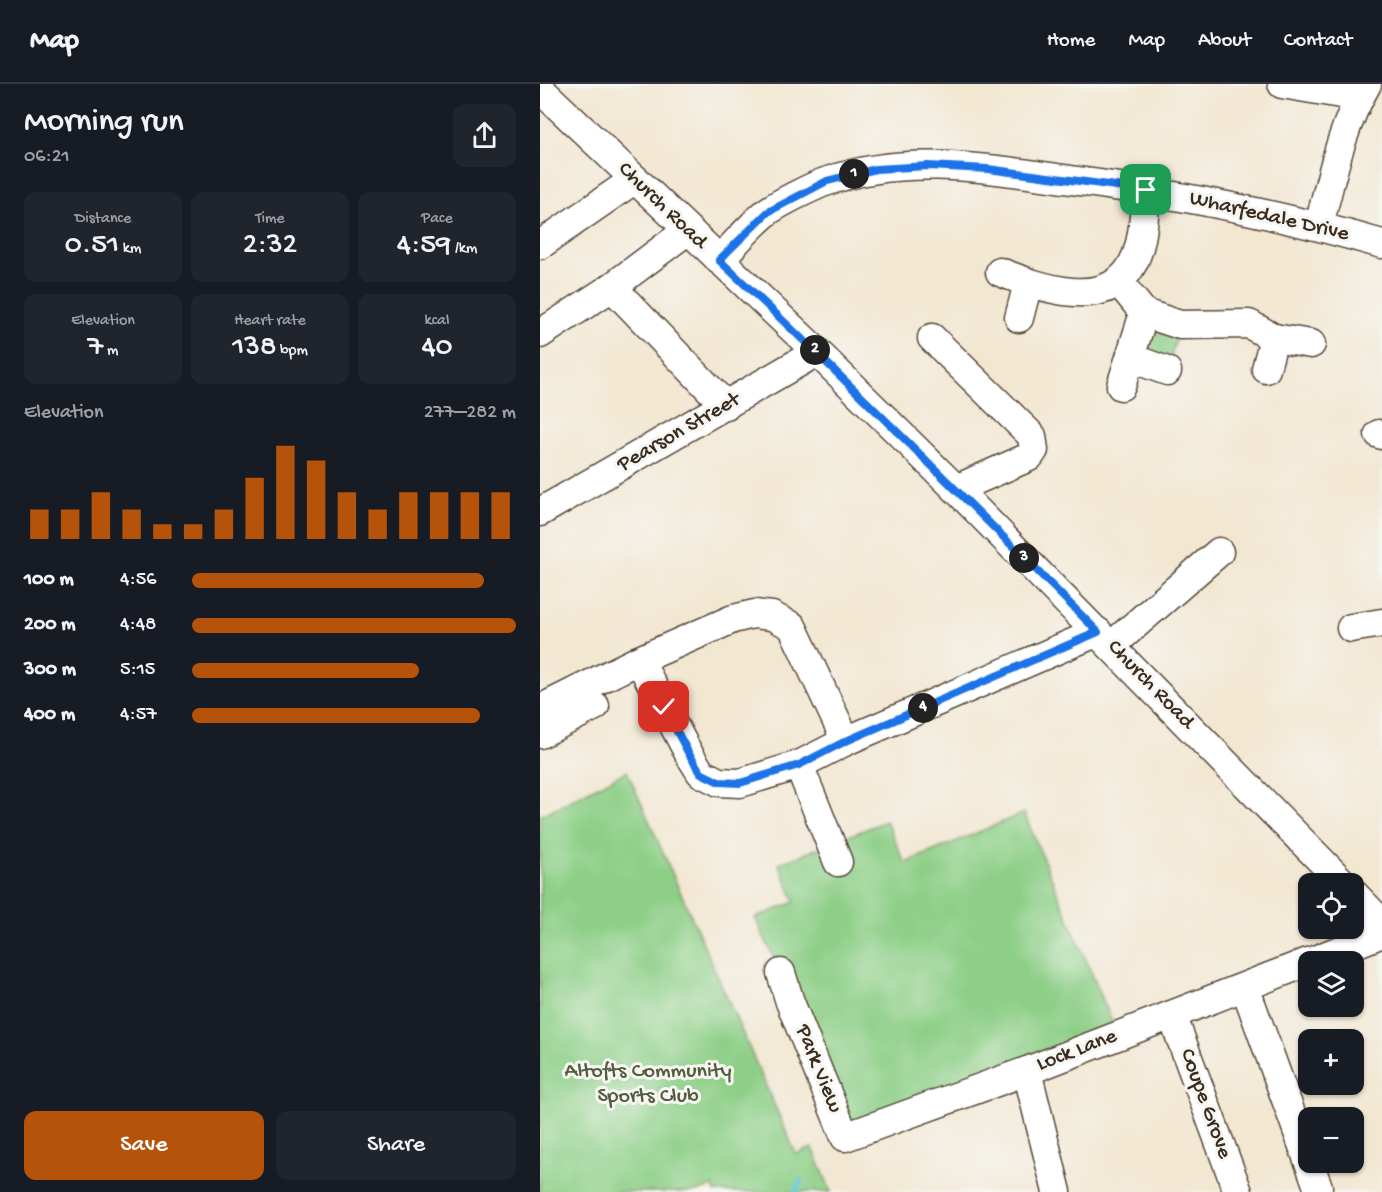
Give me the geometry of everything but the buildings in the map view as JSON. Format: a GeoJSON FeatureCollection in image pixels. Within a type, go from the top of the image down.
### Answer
{"type":"FeatureCollection","features":[{"type":"Feature","properties":{"kind":"street"},"geometry":{"type":"LineString","coordinates":[[1282,84],[1363,91],[1351,112],[1341,142],[1319,225]]}},
{"type":"Feature","properties":{"kind":"street","name":"Church Road"},"geometry":{"type":"LineString","coordinates":[[540,89],[817,352],[956,489],[1333,873]]}},
{"type":"Feature","properties":{"kind":"street","name":"Wharfedale Drive"},"geometry":{"type":"LineString","coordinates":[[719,260],[768,212],[827,181],[876,169],[928,166],[988,169],[1146,190],[1319,225],[1382,244]]}},
{"type":"Feature","properties":{"kind":"street"},"geometry":{"type":"LineString","coordinates":[[540,245],[635,178]]}},
{"type":"Feature","properties":{"kind":"street"},"geometry":{"type":"LineString","coordinates":[[1000,272],[1054,290],[1079,292],[1100,290],[1119,282],[1134,262],[1142,232],[1146,190]]}},
{"type":"Feature","properties":{"kind":"street"},"geometry":{"type":"LineString","coordinates":[[540,334],[612,287],[688,230]]}},
{"type":"Feature","properties":{"kind":"street"},"geometry":{"type":"LineString","coordinates":[[1119,282],[1144,313],[1180,325],[1249,324],[1274,338],[1311,344]]}},
{"type":"Feature","properties":{"kind":"street"},"geometry":{"type":"LineString","coordinates":[[1019,318],[1028,283]]}},
{"type":"Feature","properties":{"kind":"street"},"geometry":{"type":"LineString","coordinates":[[612,287],[726,406]]}},
{"type":"Feature","properties":{"kind":"street"},"geometry":{"type":"LineString","coordinates":[[1121,386],[1144,313]]}},
{"type":"Feature","properties":{"kind":"street"},"geometry":{"type":"LineString","coordinates":[[1266,369],[1274,338]]}},
{"type":"Feature","properties":{"kind":"street"},"geometry":{"type":"LineString","coordinates":[[932,339],[1032,436],[1034,450],[1029,458],[956,489]]}},
{"type":"Feature","properties":{"kind":"street","name":"Pearson Street"},"geometry":{"type":"LineString","coordinates":[[540,512],[817,352]]}},
{"type":"Feature","properties":{"kind":"street"},"geometry":{"type":"LineString","coordinates":[[1131,358],[1167,370]]}},
{"type":"Feature","properties":{"kind":"street"},"geometry":{"type":"LineString","coordinates":[[639,660],[701,773],[719,782],[740,783],[799,765],[846,741],[1104,639],[1219,552]]}},
{"type":"Feature","properties":{"kind":"street"},"geometry":{"type":"LineString","coordinates":[[540,709],[639,660],[733,619],[754,614],[772,616],[792,626],[846,741]]}},
{"type":"Feature","properties":{"kind":"street"},"geometry":{"type":"LineString","coordinates":[[1351,628],[1382,623]]}},
{"type":"Feature","properties":{"kind":"street"},"geometry":{"type":"LineString","coordinates":[[540,734],[595,706]]}},
{"type":"Feature","properties":{"kind":"street"},"geometry":{"type":"LineString","coordinates":[[799,765],[838,862]]}},
{"type":"Feature","properties":{"kind":"street"},"geometry":{"type":"LineString","coordinates":[[1364,904],[1382,923]]}},
{"type":"Feature","properties":{"kind":"street","name":"Lock Lane"},"geometry":{"type":"LineString","coordinates":[[1337,951],[1382,933]]}},
{"type":"Feature","properties":{"kind":"street","name":"Lock Lane"},"geometry":{"type":"LineString","coordinates":[[845,1137],[1027,1071],[1298,966]]}},
{"type":"Feature","properties":{"kind":"street","name":"Park View"},"geometry":{"type":"LineString","coordinates":[[781,973],[782,1005],[845,1137]]}},
{"type":"Feature","properties":{"kind":"street"},"geometry":{"type":"LineString","coordinates":[[1245,987],[1298,1133]]}},
{"type":"Feature","properties":{"kind":"street","name":"Coupe Grove"},"geometry":{"type":"LineString","coordinates":[[1172,1015],[1238,1192]]}},
{"type":"Feature","properties":{"kind":"street"},"geometry":{"type":"LineString","coordinates":[[1027,1071],[1057,1192]]}},
{"type":"Feature","properties":{"kind":"street"},"geometry":{"type":"LineString","coordinates":[[1284,1093],[1300,1107]]}},
{"type":"Feature","properties":{"kind":"green space"},"geometry":{"type":"Polygon","coordinates":[[[1144,313],[1180,325],[1167,371],[1131,358],[1144,313]]]}},
{"type":"Feature","properties":{"kind":"green space","name":"Altofts Community Sports Club"},"geometry":{"type":"Polygon","coordinates":[[[627,771],[796,1154],[813,1148],[831,1192],[715,1192],[713,1186],[697,1192],[540,1192],[540,816],[627,771]]]}},
{"type":"Feature","properties":{"kind":"green space"},"geometry":{"type":"Polygon","coordinates":[[[1024,813],[1118,1036],[845,1137],[781,973],[755,918],[795,902],[779,864],[886,821],[905,863],[1024,813]]]}},
{"type":"Feature","properties":{"kind":"waterway"},"geometry":{"type":"LineString","coordinates":[[795,1192],[801,1181]]}},
{"type":"Feature","properties":{"kind":"route"},"geometry":{"type":"LineString","coordinates":[[664,707],[701,773],[719,782],[740,783],[799,765],[846,741],[1098,632],[817,352],[719,260],[768,212],[827,181],[876,169],[928,166],[988,169],[1146,190]]}}]}
